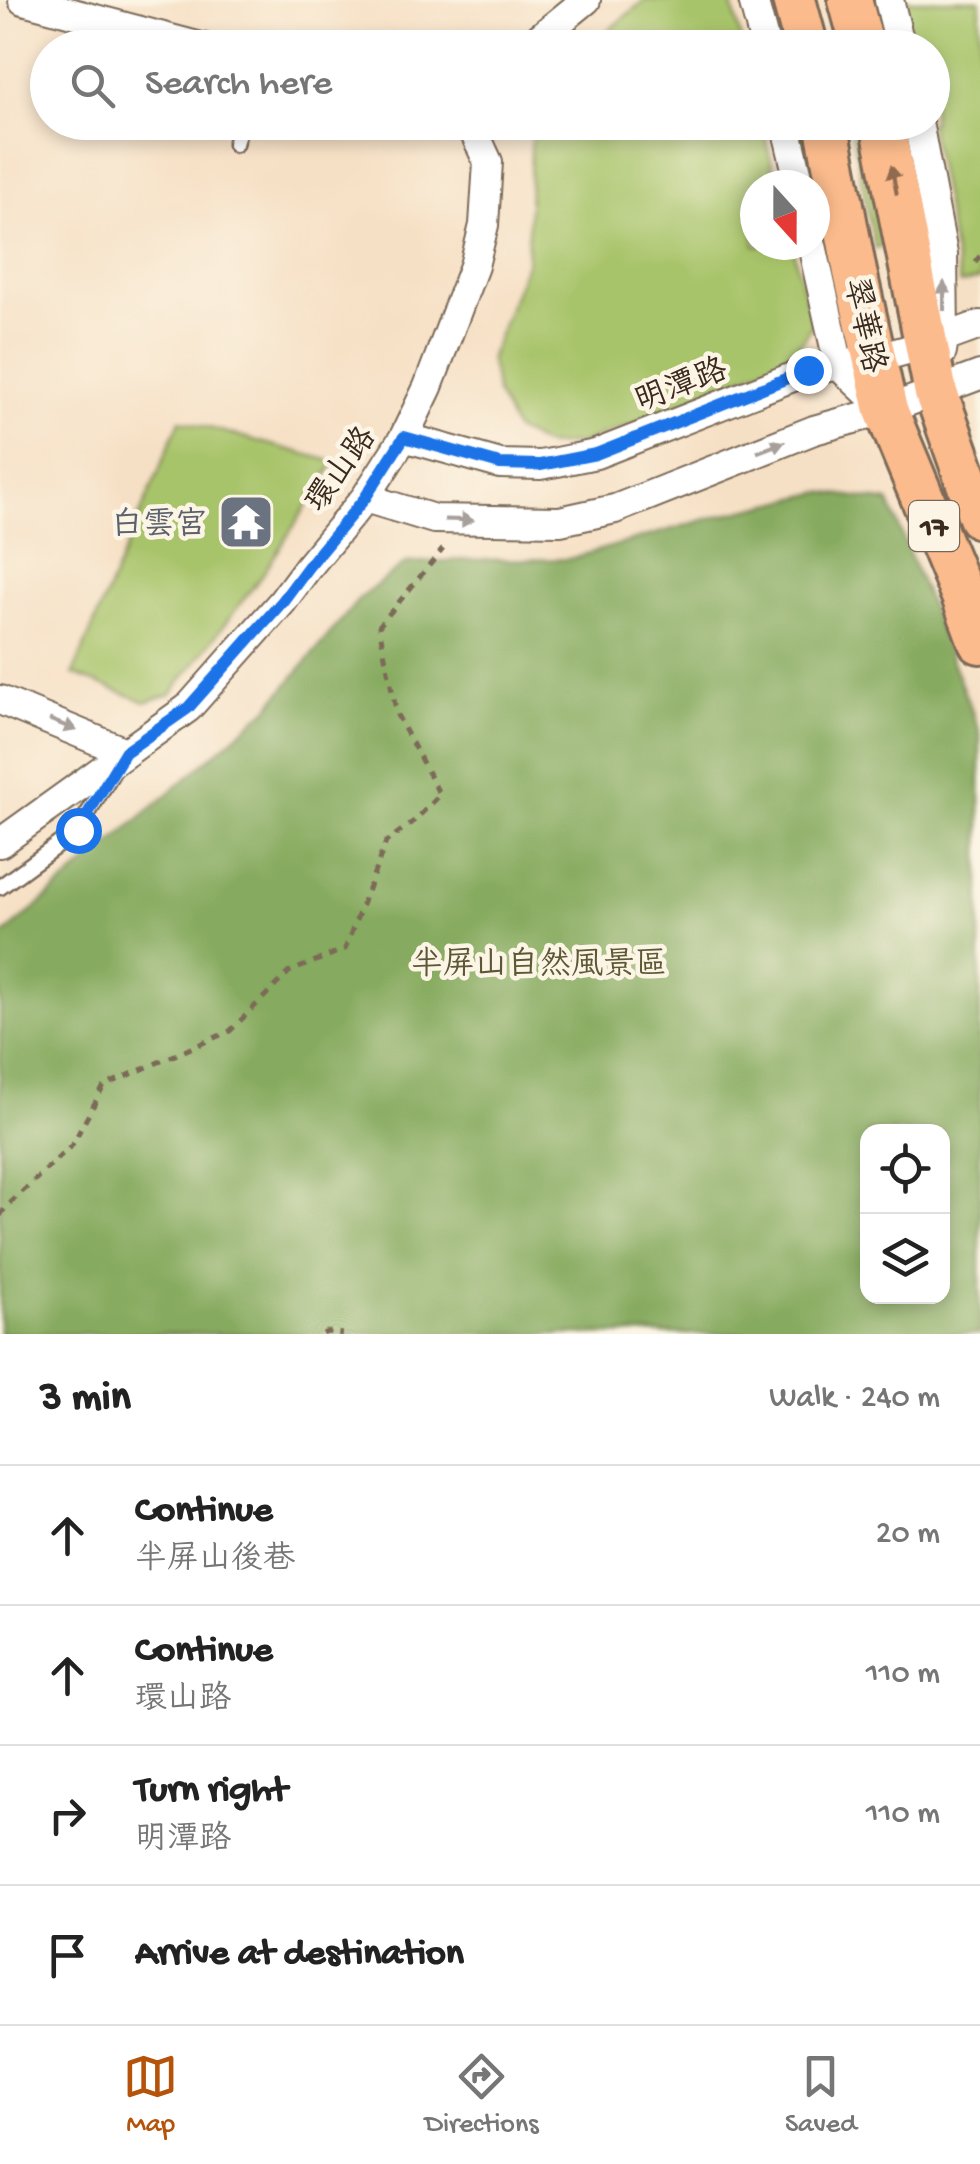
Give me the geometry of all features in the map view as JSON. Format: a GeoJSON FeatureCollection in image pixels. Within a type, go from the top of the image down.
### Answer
{"type":"FeatureCollection","features":[{"type":"Feature","properties":{"kind":"main road"},"geometry":{"type":"LineString","coordinates":[[794,0],[802,30]]}},
{"type":"Feature","properties":{"kind":"main road"},"geometry":{"type":"LineString","coordinates":[[850,0],[858,30]]}},
{"type":"Feature","properties":{"kind":"main road","name":"翠華路"},"geometry":{"type":"LineString","coordinates":[[828,140],[856,362],[886,410],[980,642]]}},
{"type":"Feature","properties":{"kind":"main road","name":"翠華路"},"geometry":{"type":"LineString","coordinates":[[886,140],[935,341],[936,393],[980,517]]}},
{"type":"Feature","properties":{"kind":"street"},"geometry":{"type":"LineString","coordinates":[[23,0],[137,30]]}},
{"type":"Feature","properties":{"kind":"street"},"geometry":{"type":"LineString","coordinates":[[549,30],[586,0]]}},
{"type":"Feature","properties":{"kind":"street"},"geometry":{"type":"LineString","coordinates":[[753,0],[761,30]]}},
{"type":"Feature","properties":{"kind":"street"},"geometry":{"type":"LineString","coordinates":[[889,0],[896,30]]}},
{"type":"Feature","properties":{"kind":"street","name":"環山路"},"geometry":{"type":"LineString","coordinates":[[0,844],[188,708],[282,602],[365,498],[404,437],[428,387],[474,266],[484,224],[488,162],[477,140]]}},
{"type":"Feature","properties":{"kind":"street"},"geometry":{"type":"LineString","coordinates":[[789,140],[796,170]]}},
{"type":"Feature","properties":{"kind":"street","name":"翠華路"},"geometry":{"type":"LineString","coordinates":[[922,140],[944,254],[935,341]]}},
{"type":"Feature","properties":{"kind":"street","name":"翠華路"},"geometry":{"type":"LineString","coordinates":[[818,260],[856,362]]}},
{"type":"Feature","properties":{"kind":"street","name":"明潭路"},"geometry":{"type":"LineString","coordinates":[[404,437],[500,464],[540,465],[596,454],[808,370],[856,362],[980,325]]}},
{"type":"Feature","properties":{"kind":"street"},"geometry":{"type":"LineString","coordinates":[[365,498],[434,519],[560,522],[615,508],[814,430],[886,410],[980,376]]}},
{"type":"Feature","properties":{"kind":"street"},"geometry":{"type":"LineString","coordinates":[[0,700],[125,752]]}},
{"type":"Feature","properties":{"kind":"lane"},"geometry":{"type":"LineString","coordinates":[[235,144],[236,140]]}},
{"type":"Feature","properties":{"kind":"lane"},"geometry":{"type":"LineString","coordinates":[[0,887],[78,830],[125,752]]}},
{"type":"Feature","properties":{"kind":"path"},"geometry":{"type":"LineString","coordinates":[[0,1216],[72,1146],[104,1086],[230,1031],[289,972],[345,950],[386,842],[440,795],[397,715],[379,626],[443,549]]}},
{"type":"Feature","properties":{"kind":"path"},"geometry":{"type":"LineString","coordinates":[[323,1334],[342,1334]]}},
{"type":"Feature","properties":{"kind":"green space"},"geometry":{"type":"Polygon","coordinates":[[[645,0],[731,0],[739,30],[609,30],[645,0]]]}},
{"type":"Feature","properties":{"kind":"green space"},"geometry":{"type":"Polygon","coordinates":[[[901,0],[980,0],[980,279],[960,284],[932,140],[950,140],[950,30],[909,30],[901,0]]]}},
{"type":"Feature","properties":{"kind":"green space"},"geometry":{"type":"Polygon","coordinates":[[[531,140],[766,140],[773,170],[740,170],[740,260],[796,260],[812,325],[793,355],[579,444],[547,446],[515,430],[497,394],[490,358],[527,261],[531,140]]]}},
{"type":"Feature","properties":{"kind":"green space"},"geometry":{"type":"Polygon","coordinates":[[[853,140],[860,140],[882,246],[875,248],[853,140]]]}},
{"type":"Feature","properties":{"kind":"green space"},"geometry":{"type":"Polygon","coordinates":[[[180,420],[335,462],[263,574],[171,694],[146,702],[73,674],[180,420]]]}},
{"type":"Feature","properties":{"kind":"green space","name":"半屏山自然風景區"},"geometry":{"type":"Polygon","coordinates":[[[822,492],[889,502],[980,732],[980,1334],[0,1334],[0,938],[267,709],[360,598],[406,563],[569,559],[714,517],[822,492]]]}},
{"type":"Feature","properties":{"kind":"building","name":"白雲宮"},"geometry":{"type":"Polygon","coordinates":[[[232,504],[262,507],[259,539],[230,536],[232,504]]]}},
{"type":"Feature","properties":{"kind":"place","name":"白雲宮"},"geometry":{"type":"Point","coordinates":[246,522]}},
{"type":"Feature","properties":{"kind":"route"},"geometry":{"type":"LineString","coordinates":[[78,830],[125,752],[188,708],[282,602],[365,498],[404,437],[500,464],[540,465],[596,454],[808,370]]}}]}
